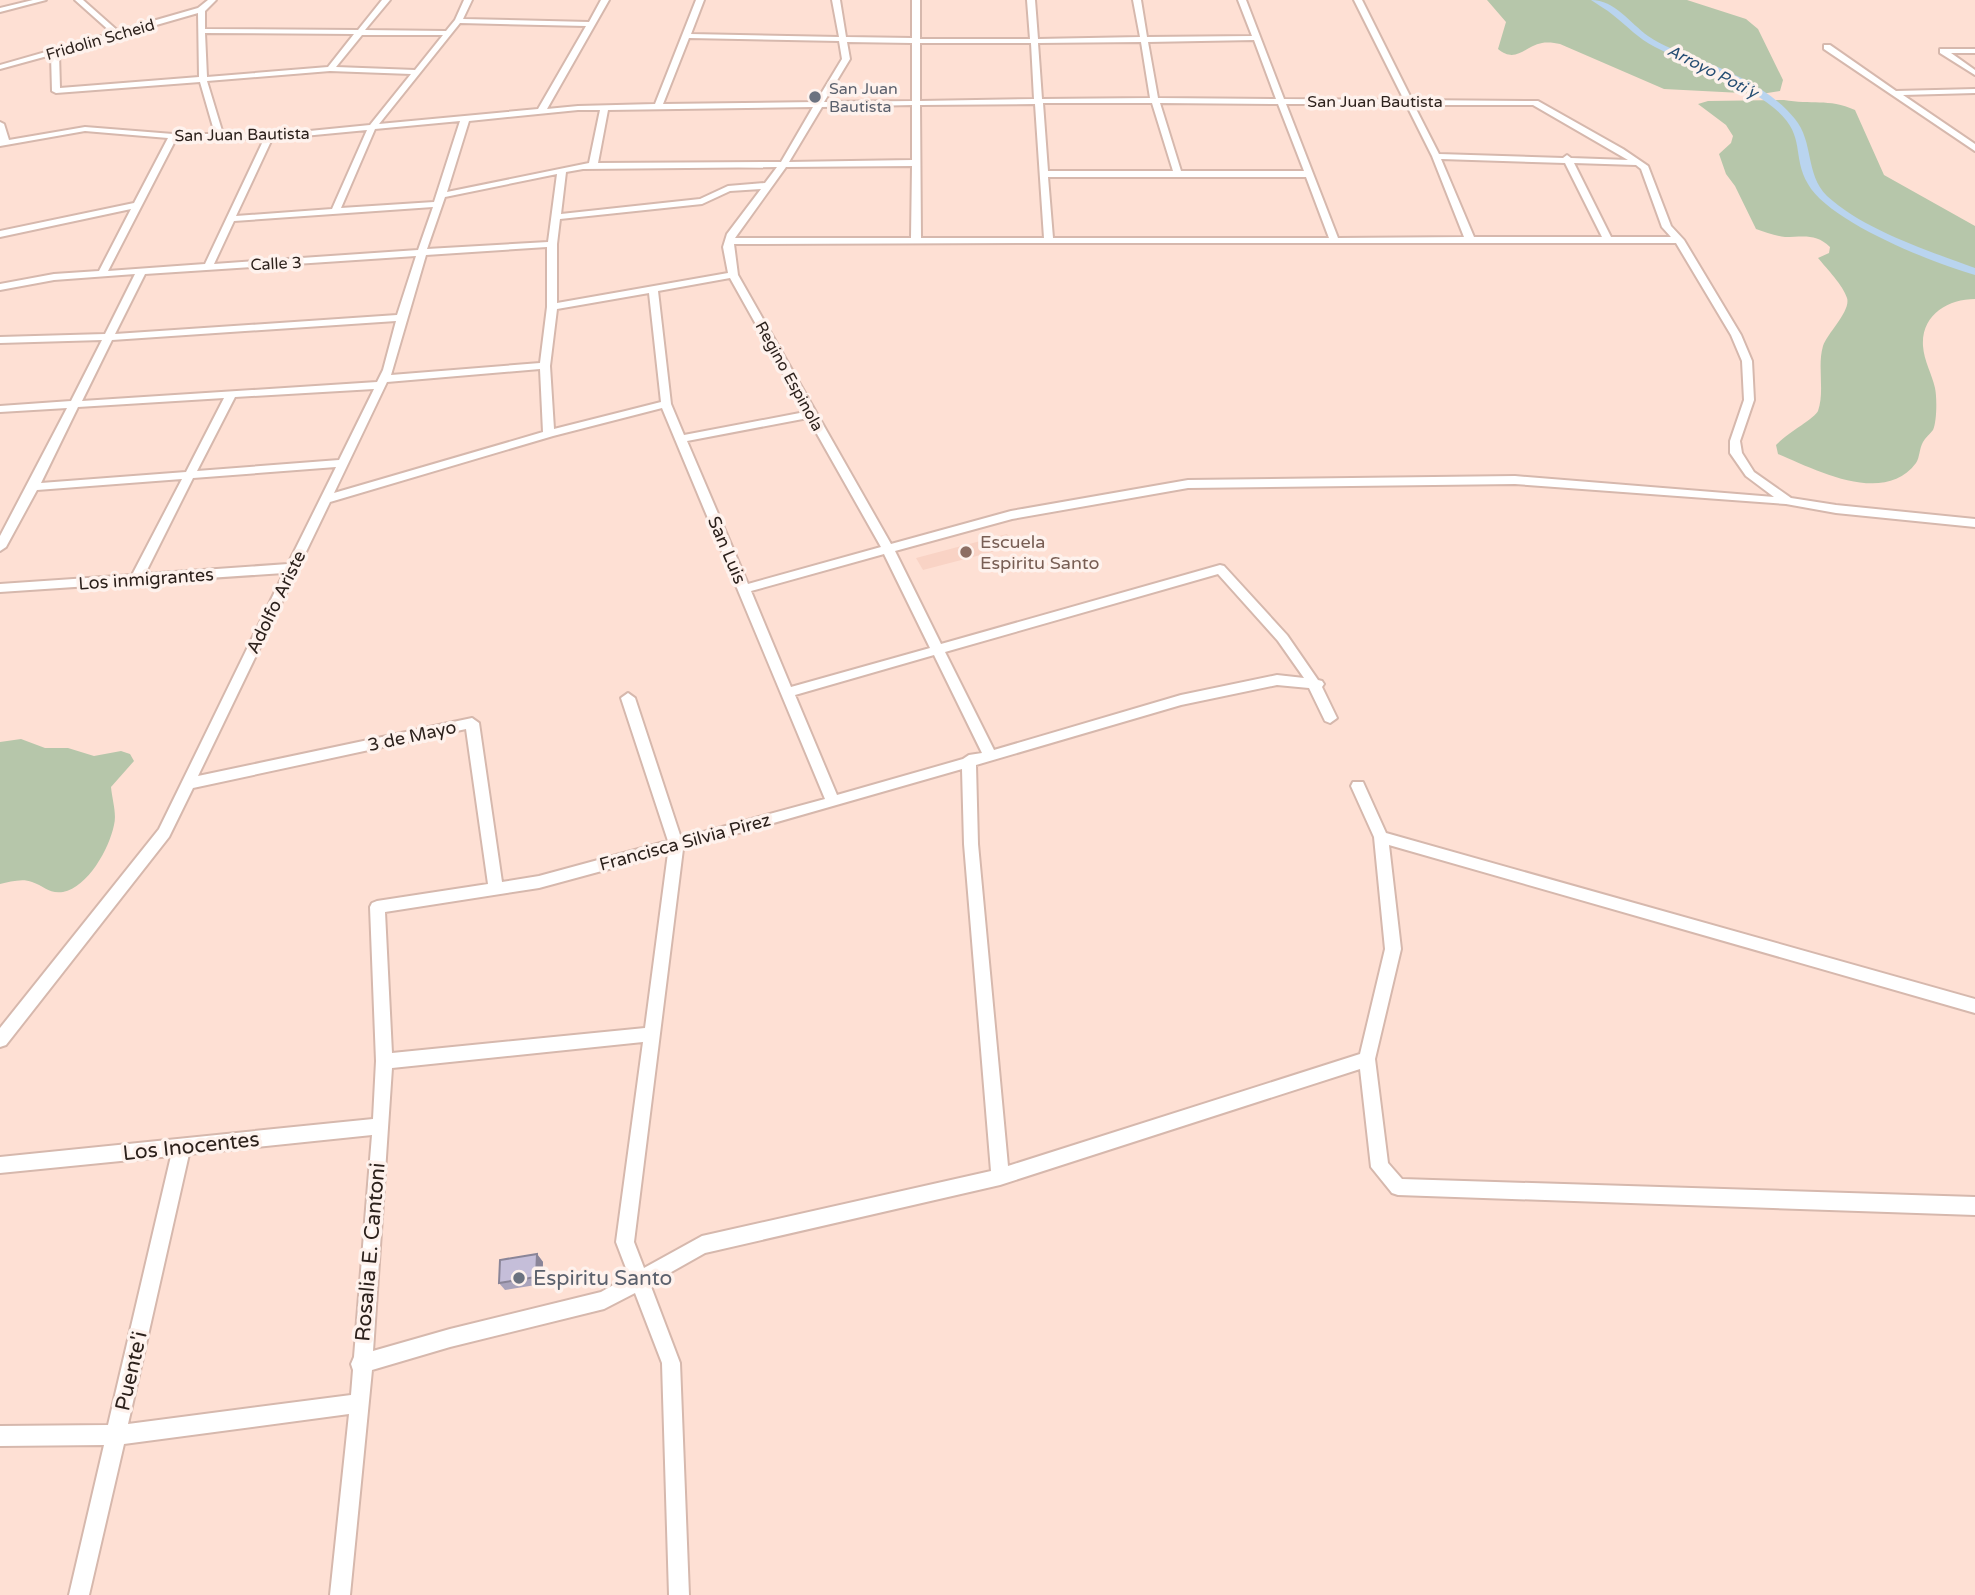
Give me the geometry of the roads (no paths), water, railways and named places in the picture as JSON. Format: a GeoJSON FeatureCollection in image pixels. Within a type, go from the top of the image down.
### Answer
{"type":"FeatureCollection","features":[{"type":"Feature","properties":{"kind":"street"},"geometry":{"type":"LineString","coordinates":[[0,10],[42,0]]}},
{"type":"Feature","properties":{"kind":"street"},"geometry":{"type":"LineString","coordinates":[[79,0],[117,34]]}},
{"type":"Feature","properties":{"kind":"street"},"geometry":{"type":"LineString","coordinates":[[212,0],[201,10],[203,80],[220,138]]}},
{"type":"Feature","properties":{"kind":"street"},"geometry":{"type":"LineString","coordinates":[[330,69],[386,0]]}},
{"type":"Feature","properties":{"kind":"street"},"geometry":{"type":"LineString","coordinates":[[335,212],[372,128],[458,20],[468,0]]}},
{"type":"Feature","properties":{"kind":"street"},"geometry":{"type":"LineString","coordinates":[[540,113],[605,0]]}},
{"type":"Feature","properties":{"kind":"street"},"geometry":{"type":"LineString","coordinates":[[658,108],[700,0]]}},
{"type":"Feature","properties":{"kind":"street"},"geometry":{"type":"LineString","coordinates":[[730,241],[765,186],[784,163],[846,59],[836,0]]}},
{"type":"Feature","properties":{"kind":"street"},"geometry":{"type":"LineString","coordinates":[[916,0],[916,241]]}},
{"type":"Feature","properties":{"kind":"street"},"geometry":{"type":"LineString","coordinates":[[1031,0],[1049,242]]}},
{"type":"Feature","properties":{"kind":"street"},"geometry":{"type":"LineString","coordinates":[[1137,0],[1155,101],[1177,172]]}},
{"type":"Feature","properties":{"kind":"street"},"geometry":{"type":"LineString","coordinates":[[1242,0],[1335,242]]}},
{"type":"Feature","properties":{"kind":"street"},"geometry":{"type":"LineString","coordinates":[[1358,0],[1436,156],[1470,240]]}},
{"type":"Feature","properties":{"kind":"street","name":"Fridolin Scheid"},"geometry":{"type":"LineString","coordinates":[[0,67],[201,10]]}},
{"type":"Feature","properties":{"kind":"street"},"geometry":{"type":"LineString","coordinates":[[458,20],[592,23]]}},
{"type":"Feature","properties":{"kind":"street"},"geometry":{"type":"LineString","coordinates":[[202,31],[446,33]]}},
{"type":"Feature","properties":{"kind":"street"},"geometry":{"type":"LineString","coordinates":[[686,36],[916,41],[1256,38]]}},
{"type":"Feature","properties":{"kind":"street"},"geometry":{"type":"LineString","coordinates":[[1827,47],[1975,148]]}},
{"type":"Feature","properties":{"kind":"street"},"geometry":{"type":"LineString","coordinates":[[1975,51],[1943,51],[1975,73]]}},
{"type":"Feature","properties":{"kind":"street"},"geometry":{"type":"LineString","coordinates":[[55,52],[56,91],[330,69],[416,72]]}},
{"type":"Feature","properties":{"kind":"street"},"geometry":{"type":"LineString","coordinates":[[0,55],[10,64]]}},
{"type":"Feature","properties":{"kind":"street"},"geometry":{"type":"LineString","coordinates":[[1895,93],[1975,91]]}},
{"type":"Feature","properties":{"kind":"street","name":"San Juan Bautista"},"geometry":{"type":"LineString","coordinates":[[3,143],[85,129],[173,136],[269,137],[604,108],[1038,101],[1410,101],[1535,103],[1639,163]]}},
{"type":"Feature","properties":{"kind":"street"},"geometry":{"type":"LineString","coordinates":[[593,166],[604,108]]}},
{"type":"Feature","properties":{"kind":"street","name":"Adolfo Ariste"},"geometry":{"type":"LineString","coordinates":[[0,1040],[164,834],[382,382],[465,119]]}},
{"type":"Feature","properties":{"kind":"street"},"geometry":{"type":"LineString","coordinates":[[0,124],[3,143]]}},
{"type":"Feature","properties":{"kind":"street"},"geometry":{"type":"LineString","coordinates":[[102,274],[173,136]]}},
{"type":"Feature","properties":{"kind":"street"},"geometry":{"type":"LineString","coordinates":[[208,267],[269,137]]}},
{"type":"Feature","properties":{"kind":"street"},"geometry":{"type":"LineString","coordinates":[[1964,140],[1975,140]]}},
{"type":"Feature","properties":{"kind":"street"},"geometry":{"type":"LineString","coordinates":[[1436,156],[1567,158],[1639,163],[1644,168],[1667,227],[1679,240],[1736,335],[1747,361],[1749,400],[1735,441],[1736,453],[1750,474],[1788,501]]}},
{"type":"Feature","properties":{"kind":"street"},"geometry":{"type":"LineString","coordinates":[[1567,158],[1608,240]]}},
{"type":"Feature","properties":{"kind":"street"},"geometry":{"type":"LineString","coordinates":[[231,219],[335,212],[441,200],[593,166],[916,163]]}},
{"type":"Feature","properties":{"kind":"street"},"geometry":{"type":"LineString","coordinates":[[549,434],[545,366],[552,307],[552,244],[558,217],[562,171]]}},
{"type":"Feature","properties":{"kind":"street"},"geometry":{"type":"LineString","coordinates":[[1046,174],[1307,174]]}},
{"type":"Feature","properties":{"kind":"street"},"geometry":{"type":"LineString","coordinates":[[558,217],[702,201],[728,190],[765,186]]}},
{"type":"Feature","properties":{"kind":"street"},"geometry":{"type":"LineString","coordinates":[[0,234],[138,205]]}},
{"type":"Feature","properties":{"kind":"street"},"geometry":{"type":"LineString","coordinates":[[730,241],[1679,240]]}},
{"type":"Feature","properties":{"kind":"street","name":"Regino Espinola"},"geometry":{"type":"LineString","coordinates":[[730,241],[729,258],[733,275],[887,548],[989,754]]}},
{"type":"Feature","properties":{"kind":"street","name":"Calle 3"},"geometry":{"type":"LineString","coordinates":[[0,287],[102,274],[422,255],[552,244]]}},
{"type":"Feature","properties":{"kind":"street"},"geometry":{"type":"LineString","coordinates":[[0,547],[77,405],[141,272]]}},
{"type":"Feature","properties":{"kind":"street"},"geometry":{"type":"LineString","coordinates":[[552,307],[733,275]]}},
{"type":"Feature","properties":{"kind":"street","name":"San Luis"},"geometry":{"type":"LineString","coordinates":[[653,289],[666,404],[833,802]]}},
{"type":"Feature","properties":{"kind":"street"},"geometry":{"type":"LineString","coordinates":[[0,341],[111,337],[400,318]]}},
{"type":"Feature","properties":{"kind":"street"},"geometry":{"type":"LineString","coordinates":[[0,409],[231,394],[545,366]]}},
{"type":"Feature","properties":{"kind":"street"},"geometry":{"type":"LineString","coordinates":[[136,579],[231,394]]}},
{"type":"Feature","properties":{"kind":"street"},"geometry":{"type":"LineString","coordinates":[[326,499],[549,434],[666,404]]}},
{"type":"Feature","properties":{"kind":"street"},"geometry":{"type":"LineString","coordinates":[[680,439],[811,414]]}},
{"type":"Feature","properties":{"kind":"street"},"geometry":{"type":"LineString","coordinates":[[33,487],[343,463]]}},
{"type":"Feature","properties":{"kind":"street"},"geometry":{"type":"LineString","coordinates":[[744,589],[1011,515],[1188,484],[1515,480],[1788,501],[1836,509],[1975,523]]}},
{"type":"Feature","properties":{"kind":"street","name":"Los inmigrantes"},"geometry":{"type":"LineString","coordinates":[[0,589],[292,568]]}},
{"type":"Feature","properties":{"kind":"street"},"geometry":{"type":"LineString","coordinates":[[787,692],[1220,569],[1297,653],[1317,684],[1330,718]]}},
{"type":"Feature","properties":{"kind":"street","name":"Francisca Silvia Pirez"},"geometry":{"type":"LineString","coordinates":[[377,907],[539,882],[833,802],[989,754],[1181,700],[1277,680],[1317,684]]}},
{"type":"Feature","properties":{"kind":"street"},"geometry":{"type":"LineString","coordinates":[[628,698],[676,845],[625,1242],[671,1363],[679,1595]]}},
{"type":"Feature","properties":{"kind":"street","name":"3 de Mayo"},"geometry":{"type":"LineString","coordinates":[[188,784],[472,723],[496,888]]}},
{"type":"Feature","properties":{"kind":"street"},"geometry":{"type":"LineString","coordinates":[[969,760],[971,844],[1000,1177]]}},
{"type":"Feature","properties":{"kind":"street"},"geometry":{"type":"LineString","coordinates":[[1357,786],[1381,837],[1393,949],[1367,1059],[1380,1167],[1398,1187],[1975,1206]]}},
{"type":"Feature","properties":{"kind":"street"},"geometry":{"type":"LineString","coordinates":[[1381,837],[1975,1006]]}},
{"type":"Feature","properties":{"kind":"street","name":"Rosalia E. Cantoni"},"geometry":{"type":"LineString","coordinates":[[340,1595],[360,1402],[360,1364],[381,1126],[384,1062],[377,907]]}},
{"type":"Feature","properties":{"kind":"street"},"geometry":{"type":"LineString","coordinates":[[384,1062],[653,1034]]}},
{"type":"Feature","properties":{"kind":"street"},"geometry":{"type":"LineString","coordinates":[[360,1364],[450,1338],[604,1300],[702,1245],[1000,1177],[1367,1059]]}},
{"type":"Feature","properties":{"kind":"street","name":"Los Inocentes"},"geometry":{"type":"LineString","coordinates":[[0,1165],[381,1126]]}},
{"type":"Feature","properties":{"kind":"street","name":"Puente'i"},"geometry":{"type":"LineString","coordinates":[[79,1595],[182,1147]]}},
{"type":"Feature","properties":{"kind":"street"},"geometry":{"type":"LineString","coordinates":[[0,1436],[116,1435],[360,1402]]}},
{"type":"Feature","properties":{"kind":"waterway","name":"Arroyo Poti´y"},"geometry":{"type":"LineString","coordinates":[[1595,0],[1615,12],[1651,42],[1733,78],[1755,90],[1785,113],[1799,131],[1813,185],[1841,211],[1887,236],[1975,272]]}},
{"type":"Feature","properties":{"kind":"place","name":"San Juan Bautista"},"geometry":{"type":"Point","coordinates":[815,97]}},
{"type":"Feature","properties":{"kind":"place","name":"Escuela Espiritu Santo"},"geometry":{"type":"Point","coordinates":[966,552]}},
{"type":"Feature","properties":{"kind":"place","name":"Espiritu Santo"},"geometry":{"type":"Point","coordinates":[519,1278]}}]}
